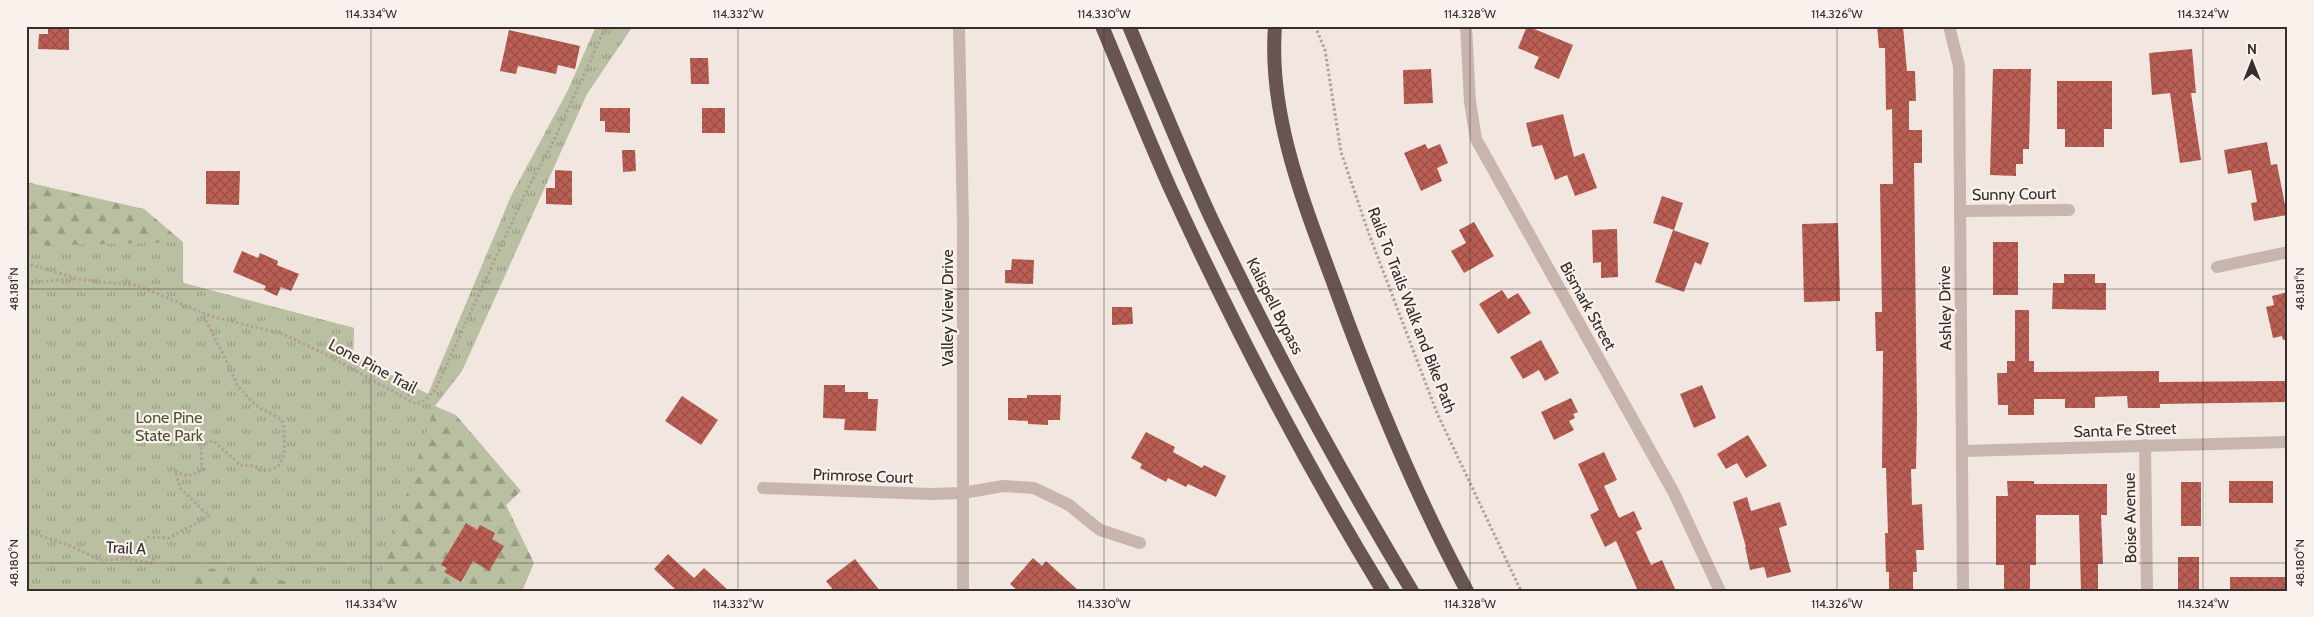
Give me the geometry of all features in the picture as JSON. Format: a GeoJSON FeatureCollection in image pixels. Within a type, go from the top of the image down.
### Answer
{"type":"FeatureCollection","features":[{"type":"Feature","properties":{"kind":"highway"},"geometry":{"type":"LineString","coordinates":[[1102,26],[1170,188],[1248,350],[1318,481],[1383,591]]}},
{"type":"Feature","properties":{"kind":"highway","name":"Kalispell Bypass"},"geometry":{"type":"LineString","coordinates":[[1129,26],[1182,151],[1241,280],[1327,445],[1412,591]]}},
{"type":"Feature","properties":{"kind":"highway"},"geometry":{"type":"LineString","coordinates":[[1275,26],[1275,56],[1280,110],[1299,185],[1346,316],[1390,430],[1467,591]]}},
{"type":"Feature","properties":{"kind":"street","name":"Valley View Drive"},"geometry":{"type":"LineString","coordinates":[[958,26],[963,225],[963,591]]}},
{"type":"Feature","properties":{"kind":"street","name":"Bismark Street"},"geometry":{"type":"LineString","coordinates":[[1466,26],[1470,102],[1476,139],[1674,494],[1720,591]]}},
{"type":"Feature","properties":{"kind":"street","name":"Ashley Drive"},"geometry":{"type":"LineString","coordinates":[[1949,26],[1959,66],[1963,591]]}},
{"type":"Feature","properties":{"kind":"street","name":"Sunny Court"},"geometry":{"type":"LineString","coordinates":[[1960,211],[2069,210]]}},
{"type":"Feature","properties":{"kind":"street"},"geometry":{"type":"LineString","coordinates":[[2217,267],[2288,252]]}},
{"type":"Feature","properties":{"kind":"street","name":"Santa Fe Street"},"geometry":{"type":"LineString","coordinates":[[1963,451],[2288,442]]}},
{"type":"Feature","properties":{"kind":"street","name":"Boise Avenue"},"geometry":{"type":"LineString","coordinates":[[2145,445],[2147,591]]}},
{"type":"Feature","properties":{"kind":"street","name":"Primrose Court"},"geometry":{"type":"LineString","coordinates":[[763,488],[931,494],[963,493],[1003,486],[1034,488],[1069,505],[1100,530],[1140,543]]}},
{"type":"Feature","properties":{"kind":"path","name":"Lone Pine Trail"},"geometry":{"type":"LineString","coordinates":[[26,263],[78,279],[139,286],[202,313],[283,334],[323,353],[416,404],[425,400],[435,390],[525,194],[555,138],[606,26]]}},
{"type":"Feature","properties":{"kind":"path","name":"Rails To Trails Walk and Bike Path"},"geometry":{"type":"LineString","coordinates":[[1315,26],[1325,50],[1342,152],[1369,234],[1437,414],[1521,591]]}},
{"type":"Feature","properties":{"kind":"path"},"geometry":{"type":"LineString","coordinates":[[26,283],[78,279]]}},
{"type":"Feature","properties":{"kind":"path","name":"Trail A"},"geometry":{"type":"LineString","coordinates":[[26,530],[71,546],[100,560],[133,560],[151,563],[154,560],[138,550],[148,537],[169,538],[209,516],[181,489],[175,471],[188,476],[202,471],[201,444],[214,441],[240,465],[255,466],[262,471],[279,466],[284,450],[285,431],[282,420],[255,405],[237,385],[232,370],[202,313]]}},
{"type":"Feature","properties":{"kind":"green space","name":"Lone Pine State Park"},"geometry":{"type":"Polygon","coordinates":[[[596,26],[633,26],[587,94],[462,371],[435,406],[375,591],[345,591],[196,566],[167,591],[26,591],[26,246],[183,242],[183,283],[354,328],[353,355],[428,394],[511,196],[568,90],[596,26]]]}},
{"type":"Feature","properties":{"kind":"green space","name":"Lone Pine State Park"},"geometry":{"type":"Polygon","coordinates":[[[26,182],[144,209],[183,242],[183,283],[354,328],[353,355],[428,395],[435,406],[456,415],[521,491],[506,505],[534,563],[522,591],[26,591],[26,182]]]}},
{"type":"Feature","properties":{"kind":"building"},"geometry":{"type":"Polygon","coordinates":[[[48,26],[69,26],[69,50],[38,49],[39,34],[48,34],[48,26]]]}},
{"type":"Feature","properties":{"kind":"building"},"geometry":{"type":"Polygon","coordinates":[[[1527,26],[1573,45],[1559,79],[1534,68],[1539,57],[1518,48],[1527,26]]]}},
{"type":"Feature","properties":{"kind":"building"},"geometry":{"type":"Polygon","coordinates":[[[1877,26],[1903,26],[1907,71],[1915,71],[1916,101],[1909,101],[1909,130],[1922,130],[1922,163],[1914,163],[1917,415],[1916,469],[1911,469],[1912,505],[1922,504],[1924,550],[1916,550],[1917,572],[1913,572],[1913,591],[1889,591],[1889,572],[1886,572],[1885,533],[1888,533],[1886,468],[1882,468],[1883,351],[1876,351],[1875,312],[1882,312],[1880,184],[1893,184],[1892,109],[1886,110],[1885,48],[1879,48],[1877,26]]]}},
{"type":"Feature","properties":{"kind":"building"},"geometry":{"type":"Polygon","coordinates":[[[509,30],[580,46],[575,69],[558,65],[556,74],[518,66],[516,74],[500,71],[509,30]]]}},
{"type":"Feature","properties":{"kind":"building"},"geometry":{"type":"Polygon","coordinates":[[[2192,49],[2196,93],[2191,93],[2201,160],[2180,163],[2170,93],[2152,95],[2149,53],[2192,49]]]}},
{"type":"Feature","properties":{"kind":"building"},"geometry":{"type":"Polygon","coordinates":[[[690,58],[708,58],[709,84],[691,84],[690,58]]]}},
{"type":"Feature","properties":{"kind":"building"},"geometry":{"type":"Polygon","coordinates":[[[1431,69],[1433,103],[1404,104],[1403,70],[1431,69]]]}},
{"type":"Feature","properties":{"kind":"building"},"geometry":{"type":"Polygon","coordinates":[[[1993,69],[2031,69],[2029,149],[2023,149],[2023,164],[2016,164],[2016,176],[1990,175],[1993,69]]]}},
{"type":"Feature","properties":{"kind":"building"},"geometry":{"type":"Polygon","coordinates":[[[2057,81],[2112,81],[2112,129],[2104,129],[2104,147],[2065,147],[2065,129],[2057,129],[2057,81]]]}},
{"type":"Feature","properties":{"kind":"building"},"geometry":{"type":"Polygon","coordinates":[[[600,108],[630,108],[630,133],[605,132],[605,121],[600,121],[600,108]]]}},
{"type":"Feature","properties":{"kind":"building"},"geometry":{"type":"Polygon","coordinates":[[[702,108],[725,108],[725,133],[702,133],[702,108]]]}},
{"type":"Feature","properties":{"kind":"building"},"geometry":{"type":"Polygon","coordinates":[[[1563,114],[1574,157],[1584,153],[1597,188],[1575,196],[1567,175],[1555,180],[1542,145],[1532,147],[1526,123],[1563,114]]]}},
{"type":"Feature","properties":{"kind":"building"},"geometry":{"type":"Polygon","coordinates":[[[2267,142],[2271,165],[2277,164],[2287,215],[2254,221],[2251,203],[2257,202],[2251,170],[2228,174],[2224,150],[2267,142]]]}},
{"type":"Feature","properties":{"kind":"building"},"geometry":{"type":"Polygon","coordinates":[[[1425,144],[1428,149],[1440,144],[1448,163],[1437,168],[1442,181],[1421,191],[1404,153],[1425,144]]]}},
{"type":"Feature","properties":{"kind":"building"},"geometry":{"type":"Polygon","coordinates":[[[622,150],[635,150],[636,171],[623,172],[622,150]]]}},
{"type":"Feature","properties":{"kind":"building"},"geometry":{"type":"Polygon","coordinates":[[[555,170],[572,171],[572,205],[546,204],[546,188],[555,188],[555,170]]]}},
{"type":"Feature","properties":{"kind":"building"},"geometry":{"type":"Polygon","coordinates":[[[206,171],[240,171],[239,205],[206,204],[206,171]]]}},
{"type":"Feature","properties":{"kind":"building"},"geometry":{"type":"Polygon","coordinates":[[[1662,196],[1683,203],[1674,230],[1653,223],[1662,196]]]}},
{"type":"Feature","properties":{"kind":"building"},"geometry":{"type":"Polygon","coordinates":[[[1474,222],[1494,256],[1464,273],[1451,251],[1466,243],[1459,230],[1474,222]]]}},
{"type":"Feature","properties":{"kind":"building"},"geometry":{"type":"Polygon","coordinates":[[[1838,223],[1840,301],[1804,302],[1802,224],[1838,223]]]}},
{"type":"Feature","properties":{"kind":"building"},"geometry":{"type":"Polygon","coordinates":[[[1617,229],[1618,277],[1601,278],[1601,262],[1593,263],[1592,230],[1617,229]]]}},
{"type":"Feature","properties":{"kind":"building"},"geometry":{"type":"Polygon","coordinates":[[[1673,230],[1709,243],[1701,265],[1695,262],[1684,292],[1655,282],[1673,230]]]}},
{"type":"Feature","properties":{"kind":"building"},"geometry":{"type":"Polygon","coordinates":[[[1993,242],[2018,242],[2018,295],[1993,295],[1993,242]]]}},
{"type":"Feature","properties":{"kind":"building"},"geometry":{"type":"Polygon","coordinates":[[[242,251],[258,258],[260,253],[278,261],[277,265],[299,274],[291,291],[281,287],[277,296],[264,290],[266,286],[233,272],[242,251]]]}},
{"type":"Feature","properties":{"kind":"building"},"geometry":{"type":"Polygon","coordinates":[[[1012,259],[1034,260],[1033,284],[1005,283],[1005,270],[1011,270],[1012,259]]]}},
{"type":"Feature","properties":{"kind":"building"},"geometry":{"type":"Polygon","coordinates":[[[2064,274],[2095,274],[2095,283],[2106,283],[2106,310],[2052,309],[2053,283],[2064,283],[2064,274]]]}},
{"type":"Feature","properties":{"kind":"building"},"geometry":{"type":"Polygon","coordinates":[[[1502,290],[1508,299],[1518,293],[1531,313],[1498,334],[1479,304],[1502,290]]]}},
{"type":"Feature","properties":{"kind":"building"},"geometry":{"type":"Polygon","coordinates":[[[2288,292],[2288,339],[2283,340],[2282,336],[2273,338],[2266,307],[2274,305],[2272,296],[2288,292]]]}},
{"type":"Feature","properties":{"kind":"building"},"geometry":{"type":"Polygon","coordinates":[[[1112,307],[1132,307],[1133,324],[1112,325],[1112,307]]]}},
{"type":"Feature","properties":{"kind":"building"},"geometry":{"type":"Polygon","coordinates":[[[2015,310],[2029,310],[2029,361],[2034,361],[2034,372],[2159,371],[2159,382],[2288,381],[2288,402],[2160,404],[2160,408],[2128,408],[2127,396],[2095,397],[2095,408],[2065,408],[2065,399],[2034,399],[2034,415],[2008,415],[2008,405],[1998,405],[1997,373],[2007,373],[2007,361],[2015,361],[2015,310]]]}},
{"type":"Feature","properties":{"kind":"building"},"geometry":{"type":"Polygon","coordinates":[[[1541,340],[1559,373],[1545,381],[1539,370],[1523,379],[1510,357],[1541,340]]]}},
{"type":"Feature","properties":{"kind":"building"},"geometry":{"type":"Polygon","coordinates":[[[824,385],[845,385],[845,392],[868,392],[868,399],[878,399],[876,431],[844,430],[845,419],[823,418],[824,385]]]}},
{"type":"Feature","properties":{"kind":"building"},"geometry":{"type":"Polygon","coordinates":[[[1702,385],[1716,418],[1694,428],[1680,394],[1702,385]]]}},
{"type":"Feature","properties":{"kind":"building"},"geometry":{"type":"Polygon","coordinates":[[[1027,395],[1061,395],[1060,420],[1048,420],[1048,425],[1008,420],[1008,398],[1027,398],[1027,395]]]}},
{"type":"Feature","properties":{"kind":"building"},"geometry":{"type":"Polygon","coordinates":[[[682,396],[718,420],[701,445],[665,421],[682,396]]]}},
{"type":"Feature","properties":{"kind":"building"},"geometry":{"type":"Polygon","coordinates":[[[1571,398],[1578,412],[1573,414],[1575,418],[1569,421],[1574,430],[1554,440],[1541,412],[1571,398]]]}},
{"type":"Feature","properties":{"kind":"building"},"geometry":{"type":"Polygon","coordinates":[[[1146,432],[1175,447],[1173,452],[1202,468],[1204,465],[1226,476],[1216,497],[1188,484],[1186,487],[1168,478],[1166,482],[1140,468],[1142,464],[1131,458],[1146,432]]]}},
{"type":"Feature","properties":{"kind":"building"},"geometry":{"type":"Polygon","coordinates":[[[1748,435],[1767,466],[1746,478],[1737,463],[1726,469],[1717,454],[1748,435]]]}},
{"type":"Feature","properties":{"kind":"building"},"geometry":{"type":"Polygon","coordinates":[[[1604,452],[1617,480],[1604,486],[1619,518],[1634,511],[1642,529],[1636,532],[1651,565],[1662,560],[1676,591],[1638,591],[1616,541],[1605,547],[1590,515],[1599,510],[1578,464],[1604,452]]]}},
{"type":"Feature","properties":{"kind":"building"},"geometry":{"type":"Polygon","coordinates":[[[2007,481],[2034,481],[2034,484],[2107,484],[2107,515],[2101,515],[2103,564],[2098,564],[2098,591],[2081,591],[2079,515],[2036,515],[2036,565],[2030,565],[2030,591],[2004,591],[2004,565],[1996,565],[1996,496],[2008,496],[2007,481]]]}},
{"type":"Feature","properties":{"kind":"building"},"geometry":{"type":"Polygon","coordinates":[[[2229,481],[2273,481],[2273,503],[2229,503],[2229,481]]]}},
{"type":"Feature","properties":{"kind":"building"},"geometry":{"type":"Polygon","coordinates":[[[2181,482],[2201,482],[2201,526],[2181,526],[2181,482]]]}},
{"type":"Feature","properties":{"kind":"building"},"geometry":{"type":"Polygon","coordinates":[[[1747,497],[1751,511],[1780,502],[1787,525],[1779,528],[1791,572],[1767,578],[1764,567],[1750,570],[1746,547],[1733,502],[1747,497]]]}},
{"type":"Feature","properties":{"kind":"building"},"geometry":{"type":"Polygon","coordinates":[[[466,523],[477,530],[480,525],[495,533],[492,539],[504,546],[489,571],[473,561],[461,582],[444,572],[447,568],[441,565],[466,523]]]}},
{"type":"Feature","properties":{"kind":"building"},"geometry":{"type":"Polygon","coordinates":[[[668,554],[694,578],[704,568],[729,591],[677,591],[654,569],[668,554]]]}},
{"type":"Feature","properties":{"kind":"building"},"geometry":{"type":"Polygon","coordinates":[[[2178,557],[2199,557],[2199,591],[2178,591],[2178,557]]]}},
{"type":"Feature","properties":{"kind":"building"},"geometry":{"type":"Polygon","coordinates":[[[1033,558],[1042,566],[1046,561],[1079,591],[1018,591],[1010,584],[1033,558]]]}},
{"type":"Feature","properties":{"kind":"building"},"geometry":{"type":"Polygon","coordinates":[[[855,559],[880,591],[834,591],[826,581],[855,559]]]}},
{"type":"Feature","properties":{"kind":"building"},"geometry":{"type":"Polygon","coordinates":[[[2230,577],[2288,577],[2288,591],[2230,591],[2230,577]]]}}]}
